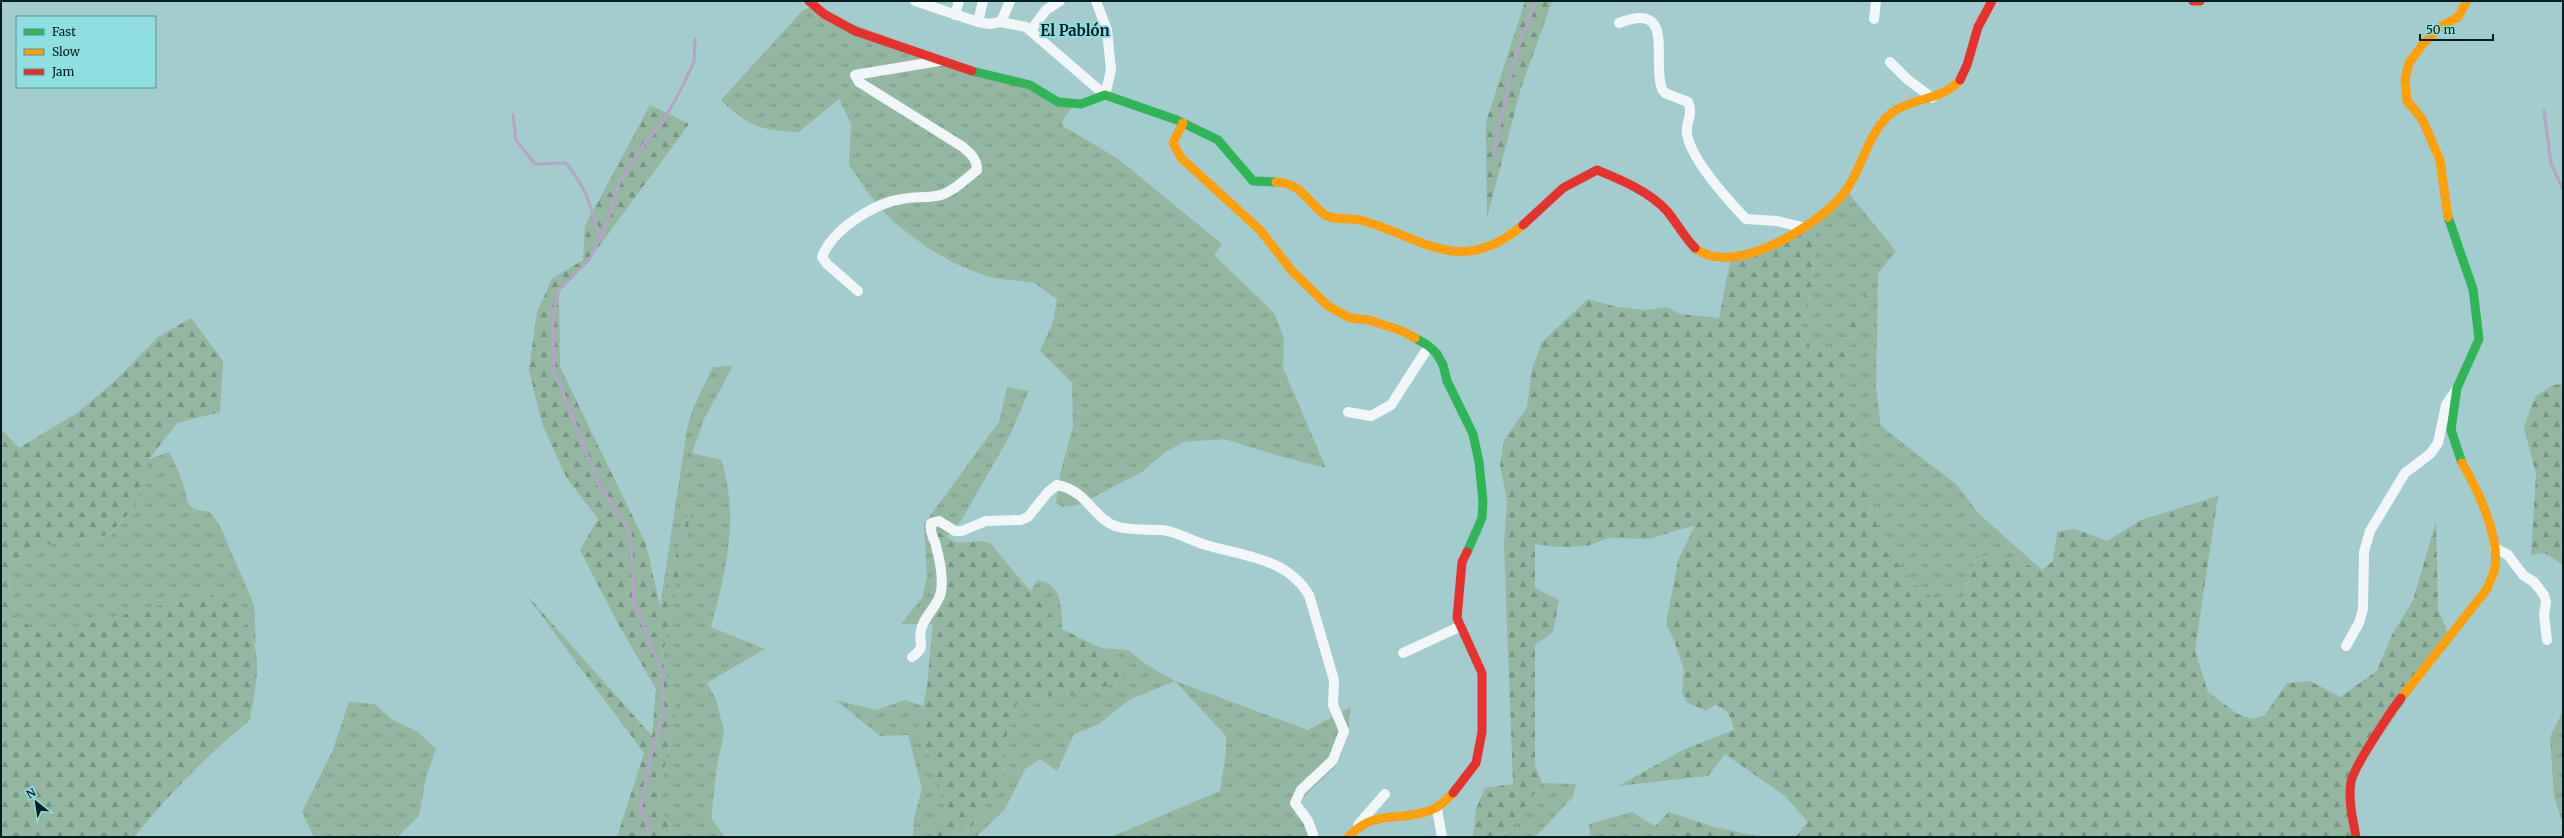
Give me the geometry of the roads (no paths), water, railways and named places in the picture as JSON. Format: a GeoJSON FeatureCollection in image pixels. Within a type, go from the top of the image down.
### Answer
{"type":"FeatureCollection","features":[{"type":"Feature","properties":{"kind":"street"},"geometry":{"type":"LineString","coordinates":[[809,1],[824,14],[855,31],[987,77],[1013,79],[1030,85],[1042,94],[1058,102],[1081,104],[1105,94]]}},
{"type":"Feature","properties":{"kind":"street"},"geometry":{"type":"LineString","coordinates":[[915,1],[978,22],[990,24],[1000,22],[1030,30],[1105,94],[1204,132],[1231,150],[1244,174],[1253,180],[1289,183],[1304,191],[1326,216],[1363,220],[1430,247],[1465,253],[1481,251],[1494,246],[1546,205],[1563,186],[1578,176],[1597,170],[1617,178],[1662,207],[1691,245],[1705,255],[1753,254],[1777,245],[1802,227],[1846,190],[1869,143],[1889,115],[1912,104],[1932,98],[1957,83],[1968,66],[1976,34],[1992,1]]}},
{"type":"Feature","properties":{"kind":"street"},"geometry":{"type":"LineString","coordinates":[[955,15],[958,1]]}},
{"type":"Feature","properties":{"kind":"street"},"geometry":{"type":"LineString","coordinates":[[978,22],[983,1]]}},
{"type":"Feature","properties":{"kind":"street"},"geometry":{"type":"LineString","coordinates":[[1000,22],[1010,1]]}},
{"type":"Feature","properties":{"kind":"street"},"geometry":{"type":"LineString","coordinates":[[1030,30],[1046,10],[1060,1]]}},
{"type":"Feature","properties":{"kind":"street"},"geometry":{"type":"LineString","coordinates":[[1096,1],[1108,30],[1111,70],[1105,94]]}},
{"type":"Feature","properties":{"kind":"street"},"geometry":{"type":"LineString","coordinates":[[1874,19],[1876,1]]}},
{"type":"Feature","properties":{"kind":"street"},"geometry":{"type":"LineString","coordinates":[[2193,1],[2200,1]]}},
{"type":"Feature","properties":{"kind":"street"},"geometry":{"type":"LineString","coordinates":[[2346,646],[2359,623],[2363,609],[2364,552],[2370,531],[2405,473],[2430,454],[2438,443],[2446,405],[2457,388],[2479,339],[2474,296],[2448,218],[2440,160],[2432,138],[2422,119],[2407,101],[2405,80],[2409,63],[2423,44],[2440,27],[2458,17],[2467,1]]}},
{"type":"Feature","properties":{"kind":"street"},"geometry":{"type":"LineString","coordinates":[[1619,23],[1631,17],[1640,15],[1646,15],[1655,20],[1659,31],[1662,89],[1665,93],[1688,102],[1692,110],[1686,132],[1691,147],[1726,198],[1746,219],[1778,221],[1802,227]]}},
{"type":"Feature","properties":{"kind":"street"},"geometry":{"type":"LineString","coordinates":[[858,291],[827,264],[822,257],[834,238],[855,219],[879,207],[902,199],[930,197],[952,190],[977,170],[977,164],[974,157],[963,147],[866,86],[856,79],[854,75],[939,61]]}},
{"type":"Feature","properties":{"kind":"street"},"geometry":{"type":"LineString","coordinates":[[1890,62],[1907,79],[1932,98]]}},
{"type":"Feature","properties":{"kind":"street"},"geometry":{"type":"LineString","coordinates":[[1183,123],[1173,143],[1181,158],[1260,230],[1292,270],[1328,306],[1350,318],[1369,320],[1402,331],[1429,346],[1444,365],[1447,381],[1473,434],[1481,478],[1483,500],[1482,518],[1462,562],[1458,604],[1459,627],[1475,652],[1482,674],[1484,737],[1478,758],[1468,779],[1437,809],[1420,813],[1383,815],[1355,828]]}},
{"type":"Feature","properties":{"kind":"street"},"geometry":{"type":"LineString","coordinates":[[1348,412],[1371,416],[1391,405],[1429,346]]}},
{"type":"Feature","properties":{"kind":"street"},"geometry":{"type":"LineString","coordinates":[[2356,837],[2351,810],[2351,781],[2389,713],[2487,589],[2494,571],[2495,548],[2478,491],[2458,456],[2452,430],[2457,388]]}},
{"type":"Feature","properties":{"kind":"street"},"geometry":{"type":"LineString","coordinates":[[912,657],[920,651],[923,642],[920,631],[941,594],[940,566],[936,545],[930,530],[931,523],[940,520],[955,531],[962,531],[986,521],[1021,520],[1028,517],[1048,492],[1057,485],[1069,487],[1086,499],[1095,511],[1112,525],[1126,529],[1164,530],[1204,544],[1273,564],[1302,582],[1309,595],[1334,680],[1333,705],[1344,731],[1333,760],[1301,790],[1295,803],[1308,821],[1314,837]]}},
{"type":"Feature","properties":{"kind":"street"},"geometry":{"type":"LineString","coordinates":[[2495,548],[2508,555],[2523,575],[2534,582],[2544,595],[2546,602],[2544,615],[2547,640]]}},
{"type":"Feature","properties":{"kind":"street"},"geometry":{"type":"LineString","coordinates":[[1403,653],[1459,627]]}},
{"type":"Feature","properties":{"kind":"street"},"geometry":{"type":"LineString","coordinates":[[1348,837],[1385,794]]}},
{"type":"Feature","properties":{"kind":"street"},"geometry":{"type":"LineString","coordinates":[[1437,809],[1442,837]]}},
{"type":"Feature","properties":{"kind":"waterway"},"geometry":{"type":"LineString","coordinates":[[1493,154],[1516,53],[1536,1]]}},
{"type":"Feature","properties":{"kind":"waterway"},"geometry":{"type":"LineString","coordinates":[[650,837],[641,807],[650,759],[663,712],[662,673],[634,601],[630,532],[599,485],[554,370],[553,315],[559,290],[589,260],[605,229],[619,183],[641,148],[663,122],[680,91],[694,62],[695,39]]}},
{"type":"Feature","properties":{"kind":"waterway"},"geometry":{"type":"LineString","coordinates":[[2544,111],[2551,163],[2563,190]]}},
{"type":"Feature","properties":{"kind":"waterway"},"geometry":{"type":"LineString","coordinates":[[513,115],[516,140],[535,164],[566,163],[573,172],[588,199],[600,238]]}},
{"type":"Feature","properties":{"kind":"district","name":"El Pablón"},"geometry":{"type":"Point","coordinates":[1075,30]}}]}
